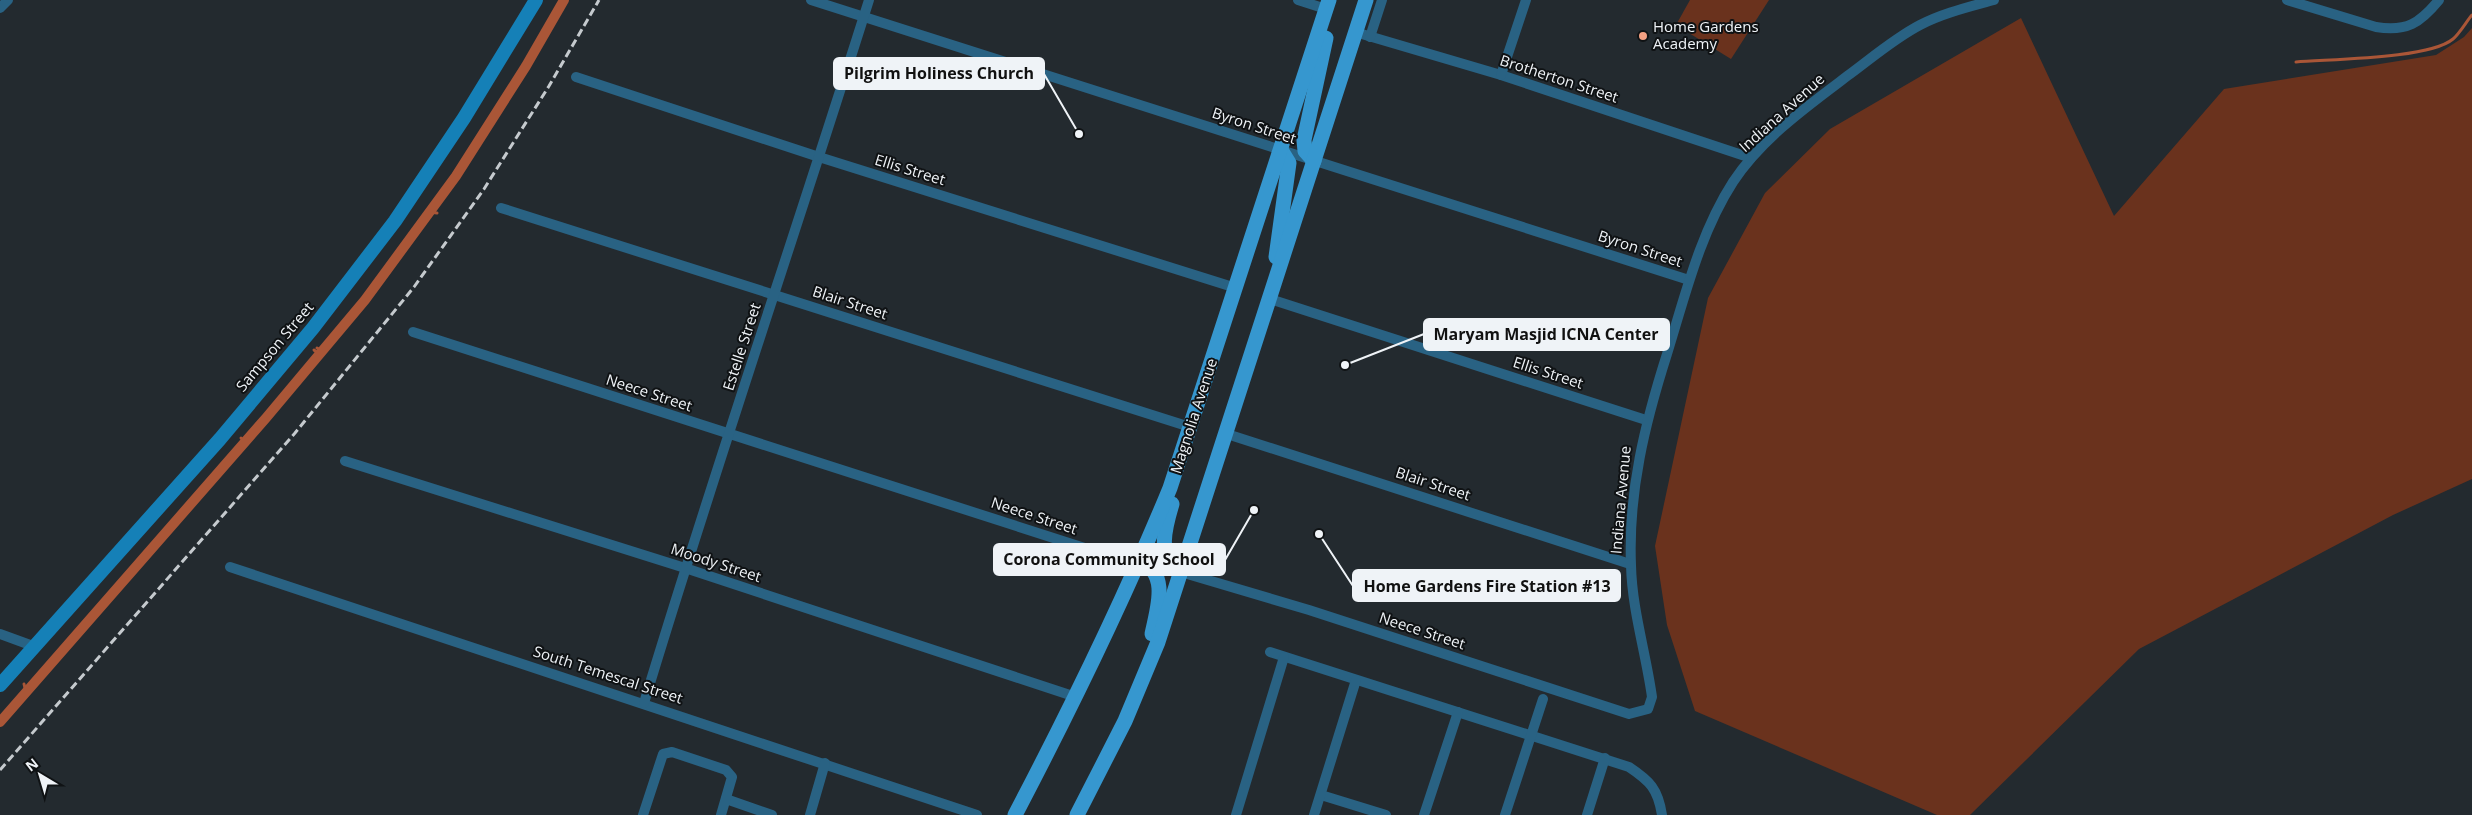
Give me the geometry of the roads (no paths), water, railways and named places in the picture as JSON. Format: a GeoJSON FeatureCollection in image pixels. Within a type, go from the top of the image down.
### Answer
{"type":"FeatureCollection","features":[{"type":"Feature","properties":{"kind":"main road"},"geometry":{"type":"LineString","coordinates":[[1077,815],[1108,757],[1158,642],[1314,161],[1363,35],[1366,0]]}},
{"type":"Feature","properties":{"kind":"main road","name":"Magnolia Avenue"},"geometry":{"type":"LineString","coordinates":[[1015,815],[1076,698],[1140,560],[1184,449],[1327,4]]}},
{"type":"Feature","properties":{"kind":"main road"},"geometry":{"type":"LineString","coordinates":[[1314,161],[1305,150],[1304,140],[1329,25],[1327,4]]}},
{"type":"Feature","properties":{"kind":"main road"},"geometry":{"type":"LineString","coordinates":[[1270,298],[1289,163],[1281,150]]}},
{"type":"Feature","properties":{"kind":"main road"},"geometry":{"type":"LineString","coordinates":[[1180,573],[1167,562],[1165,533],[1184,449]]}},
{"type":"Feature","properties":{"kind":"main road"},"geometry":{"type":"LineString","coordinates":[[1140,560],[1148,564],[1156,572],[1159,587],[1145,674]]}},
{"type":"Feature","properties":{"kind":"street"},"geometry":{"type":"LineString","coordinates":[[0,8],[8,0]]}},
{"type":"Feature","properties":{"kind":"street","name":"Sampson Street"},"geometry":{"type":"LineString","coordinates":[[0,685],[213,446],[313,328],[395,221],[464,118],[536,0]]}},
{"type":"Feature","properties":{"kind":"street","name":"Byron Street"},"geometry":{"type":"LineString","coordinates":[[811,0],[1689,280]]}},
{"type":"Feature","properties":{"kind":"street","name":"Estelle Street"},"geometry":{"type":"LineString","coordinates":[[644,703],[684,568],[775,295],[869,0]]}},
{"type":"Feature","properties":{"kind":"street"},"geometry":{"type":"LineString","coordinates":[[1298,0],[1327,4]]}},
{"type":"Feature","properties":{"kind":"street"},"geometry":{"type":"LineString","coordinates":[[1363,35],[1382,0]]}},
{"type":"Feature","properties":{"kind":"street"},"geometry":{"type":"LineString","coordinates":[[1501,75],[1526,0]]}},
{"type":"Feature","properties":{"kind":"street","name":"Indiana Avenue"},"geometry":{"type":"LineString","coordinates":[[1648,709],[1651,690],[1632,589],[1630,564],[1639,461],[1646,420],[1689,280],[1725,196],[1751,158],[1821,96],[1902,36],[1939,17],[1994,0]]}},
{"type":"Feature","properties":{"kind":"street"},"geometry":{"type":"LineString","coordinates":[[2287,0],[2390,30],[2401,29],[2420,20],[2440,0]]}},
{"type":"Feature","properties":{"kind":"street","name":"Brotherton Street"},"geometry":{"type":"LineString","coordinates":[[1363,35],[1501,75],[1751,158]]}},
{"type":"Feature","properties":{"kind":"street","name":"Ellis Street"},"geometry":{"type":"LineString","coordinates":[[576,77],[819,157],[1236,288]]}},
{"type":"Feature","properties":{"kind":"street","name":"Blair Street"},"geometry":{"type":"LineString","coordinates":[[501,208],[1190,427]]}},
{"type":"Feature","properties":{"kind":"street","name":"Ellis Street"},"geometry":{"type":"LineString","coordinates":[[1270,298],[1646,420]]}},
{"type":"Feature","properties":{"kind":"street","name":"Neece Street"},"geometry":{"type":"LineString","coordinates":[[413,332],[1122,560],[1140,560],[1309,610],[1628,714],[1648,709]]}},
{"type":"Feature","properties":{"kind":"street","name":"Blair Street"},"geometry":{"type":"LineString","coordinates":[[1227,434],[1630,564]]}},
{"type":"Feature","properties":{"kind":"street","name":"Moody Street"},"geometry":{"type":"LineString","coordinates":[[345,461],[684,568],[1076,698]]}},
{"type":"Feature","properties":{"kind":"street","name":"South Temescal Street"},"geometry":{"type":"LineString","coordinates":[[230,567],[977,815]]}},
{"type":"Feature","properties":{"kind":"street"},"geometry":{"type":"LineString","coordinates":[[0,634],[33,646]]}},
{"type":"Feature","properties":{"kind":"street"},"geometry":{"type":"LineString","coordinates":[[1270,652],[1605,758],[1628,767],[1647,779],[1659,797],[1662,815]]}},
{"type":"Feature","properties":{"kind":"street"},"geometry":{"type":"LineString","coordinates":[[1236,815],[1284,657]]}},
{"type":"Feature","properties":{"kind":"street"},"geometry":{"type":"LineString","coordinates":[[1314,815],[1356,680]]}},
{"type":"Feature","properties":{"kind":"street"},"geometry":{"type":"LineString","coordinates":[[1505,815],[1543,699]]}},
{"type":"Feature","properties":{"kind":"street"},"geometry":{"type":"LineString","coordinates":[[1424,815],[1458,712]]}},
{"type":"Feature","properties":{"kind":"street"},"geometry":{"type":"LineString","coordinates":[[643,815],[663,754],[672,752],[726,770],[732,777],[721,815]]}},
{"type":"Feature","properties":{"kind":"street"},"geometry":{"type":"LineString","coordinates":[[1587,815],[1605,758]]}},
{"type":"Feature","properties":{"kind":"street"},"geometry":{"type":"LineString","coordinates":[[810,815],[825,763]]}},
{"type":"Feature","properties":{"kind":"street"},"geometry":{"type":"LineString","coordinates":[[1321,795],[1386,815]]}},
{"type":"Feature","properties":{"kind":"street"},"geometry":{"type":"LineString","coordinates":[[726,799],[772,815]]}},
{"type":"Feature","properties":{"kind":"waterway"},"geometry":{"type":"LineString","coordinates":[[0,722],[266,418],[365,300],[456,176],[526,66],[564,0]]}},
{"type":"Feature","properties":{"kind":"waterway"},"geometry":{"type":"LineString","coordinates":[[2296,62],[2378,57],[2423,51],[2441,46],[2453,39],[2472,15]]}},
{"type":"Feature","properties":{"kind":"waterway"},"geometry":{"type":"LineString","coordinates":[[429,212],[437,213]]}},
{"type":"Feature","properties":{"kind":"waterway"},"geometry":{"type":"LineString","coordinates":[[317,348],[322,351]]}},
{"type":"Feature","properties":{"kind":"waterway"},"geometry":{"type":"LineString","coordinates":[[314,350],[319,354]]}},
{"type":"Feature","properties":{"kind":"waterway"},"geometry":{"type":"LineString","coordinates":[[241,438],[245,442]]}},
{"type":"Feature","properties":{"kind":"waterway"},"geometry":{"type":"LineString","coordinates":[[24,684],[26,692]]}},
{"type":"Feature","properties":{"kind":"railway"},"geometry":{"type":"LineString","coordinates":[[0,770],[295,433],[414,287],[484,189],[549,86],[599,0]]}},
{"type":"Feature","properties":{"kind":"place","name":"Home Gardens Academy"},"geometry":{"type":"Point","coordinates":[1643,36]}},
{"type":"Feature","properties":{"kind":"place","name":"Pilgrim Holiness Church"},"geometry":{"type":"Point","coordinates":[1079,134]}},
{"type":"Feature","properties":{"kind":"place","name":"Maryam Masjid ICNA Center"},"geometry":{"type":"Point","coordinates":[1345,365]}},
{"type":"Feature","properties":{"kind":"place","name":"Corona Community School"},"geometry":{"type":"Point","coordinates":[1254,510]}},
{"type":"Feature","properties":{"kind":"place","name":"Home Gardens Fire Station #13"},"geometry":{"type":"Point","coordinates":[1319,534]}}]}
